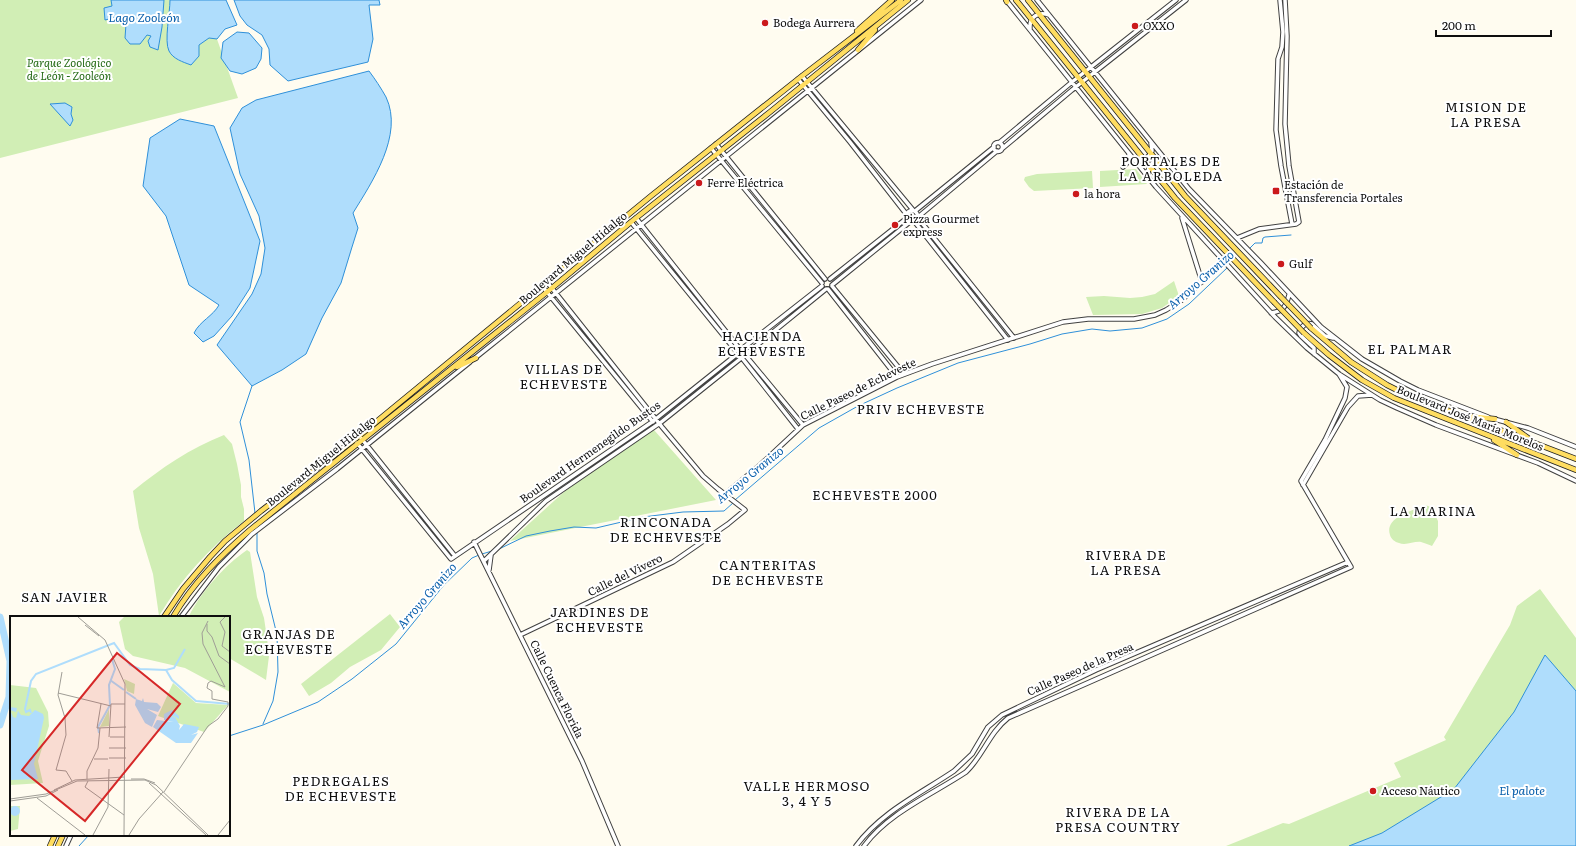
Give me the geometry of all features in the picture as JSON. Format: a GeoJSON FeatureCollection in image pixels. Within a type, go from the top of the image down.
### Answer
{"type":"FeatureCollection","features":[{"type":"Feature","properties":{"kind":"main road"},"geometry":{"type":"LineString","coordinates":[[840,48],[892,0]]}},
{"type":"Feature","properties":{"kind":"main road","name":"Boulevard Miguel Hidalgo"},"geometry":{"type":"LineString","coordinates":[[174,616],[189,592],[210,567],[358,439],[623,218],[901,0]]}},
{"type":"Feature","properties":{"kind":"main road","name":"Boulevard Miguel Hidalgo"},"geometry":{"type":"LineString","coordinates":[[165,616],[198,570],[225,541],[261,510],[444,375],[631,222],[803,86],[908,0]]}},
{"type":"Feature","properties":{"kind":"main road"},"geometry":{"type":"LineString","coordinates":[[1016,0],[1078,77]]}},
{"type":"Feature","properties":{"kind":"main road"},"geometry":{"type":"LineString","coordinates":[[1028,0],[1085,71]]}},
{"type":"Feature","properties":{"kind":"main road"},"geometry":{"type":"LineString","coordinates":[[858,50],[883,20]]}},
{"type":"Feature","properties":{"kind":"main road","name":"Boulevard José María Morelos"},"geometry":{"type":"LineString","coordinates":[[1085,71],[1196,209],[1324,341],[1351,362],[1387,385],[1407,395],[1459,416],[1576,459]]}},
{"type":"Feature","properties":{"kind":"main road","name":"Boulevard José María Morelos"},"geometry":{"type":"LineString","coordinates":[[1078,77],[1149,167],[1183,207],[1304,333],[1329,355],[1362,380],[1394,398],[1576,470]]}},
{"type":"Feature","properties":{"kind":"main road"},"geometry":{"type":"LineString","coordinates":[[444,375],[476,358]]}},
{"type":"Feature","properties":{"kind":"main road"},"geometry":{"type":"LineString","coordinates":[[1459,416],[1495,419]]}},
{"type":"Feature","properties":{"kind":"main road"},"geometry":{"type":"LineString","coordinates":[[1506,422],[1532,442]]}},
{"type":"Feature","properties":{"kind":"main road"},"geometry":{"type":"LineString","coordinates":[[1486,434],[1517,454]]}},
{"type":"Feature","properties":{"kind":"main road"},"geometry":{"type":"LineString","coordinates":[[50,846],[55,836]]}},
{"type":"Feature","properties":{"kind":"main road"},"geometry":{"type":"LineString","coordinates":[[58,846],[63,836]]}},
{"type":"Feature","properties":{"kind":"street","name":"Boulevard Miguel Hidalgo"},"geometry":{"type":"LineString","coordinates":[[183,616],[219,567],[251,532],[362,449],[921,0]]}},
{"type":"Feature","properties":{"kind":"street","name":"Boulevard José María Morelos"},"geometry":{"type":"LineString","coordinates":[[1037,0],[1150,142],[1202,204],[1243,244],[1314,321],[1334,339],[1381,371],[1406,384],[1495,419],[1528,428],[1576,446]]}},
{"type":"Feature","properties":{"kind":"street"},"geometry":{"type":"LineString","coordinates":[[741,348],[907,216],[910,211],[914,211],[994,147],[995,143],[1000,142],[1091,66],[1176,0]]}},
{"type":"Feature","properties":{"kind":"street"},"geometry":{"type":"LineString","coordinates":[[918,217],[997,151],[1000,151],[1089,76],[1186,0]]}},
{"type":"Feature","properties":{"kind":"street"},"geometry":{"type":"LineString","coordinates":[[1280,0],[1283,40],[1278,59],[1276,130],[1281,166],[1294,224]]}},
{"type":"Feature","properties":{"kind":"street"},"geometry":{"type":"LineString","coordinates":[[1237,238],[1259,229],[1299,222],[1289,166],[1285,124],[1287,36],[1285,0]]}},
{"type":"Feature","properties":{"kind":"street"},"geometry":{"type":"LineString","coordinates":[[1006,1],[1140,168],[1181,216],[1239,276],[1271,313],[1314,354]]}},
{"type":"Feature","properties":{"kind":"street"},"geometry":{"type":"LineString","coordinates":[[1030,30],[1031,20],[1039,14],[1050,15]]}},
{"type":"Feature","properties":{"kind":"street"},"geometry":{"type":"LineString","coordinates":[[800,78],[807,82],[914,211],[1014,338]]}},
{"type":"Feature","properties":{"kind":"street"},"geometry":{"type":"LineString","coordinates":[[800,78],[807,92],[850,142],[907,216],[913,221],[1008,340]]}},
{"type":"Feature","properties":{"kind":"street"},"geometry":{"type":"LineString","coordinates":[[1000,142],[1003,148]]}},
{"type":"Feature","properties":{"kind":"street"},"geometry":{"type":"LineString","coordinates":[[1132,157],[1139,160],[1151,153],[1152,146],[1150,142]]}},
{"type":"Feature","properties":{"kind":"street"},"geometry":{"type":"LineString","coordinates":[[716,144],[828,279],[829,287],[897,377]]}},
{"type":"Feature","properties":{"kind":"street"},"geometry":{"type":"LineString","coordinates":[[994,147],[997,151]]}},
{"type":"Feature","properties":{"kind":"street"},"geometry":{"type":"LineString","coordinates":[[711,148],[822,284],[829,287],[904,374]]}},
{"type":"Feature","properties":{"kind":"street"},"geometry":{"type":"LineString","coordinates":[[1123,167],[1129,161],[1129,153]]}},
{"type":"Feature","properties":{"kind":"street"},"geometry":{"type":"LineString","coordinates":[[1140,168],[1149,167],[1157,161],[1162,161],[1171,166]]}},
{"type":"Feature","properties":{"kind":"street"},"geometry":{"type":"LineString","coordinates":[[1149,167],[1148,174],[1151,181]]}},
{"type":"Feature","properties":{"kind":"street"},"geometry":{"type":"LineString","coordinates":[[1181,216],[1202,282]]}},
{"type":"Feature","properties":{"kind":"street","name":"Boulevard Hermenegildo Bustos"},"geometry":{"type":"LineString","coordinates":[[483,559],[492,554],[546,501],[658,424],[918,217]]}},
{"type":"Feature","properties":{"kind":"street"},"geometry":{"type":"LineString","coordinates":[[636,218],[741,348],[744,357],[798,429]]}},
{"type":"Feature","properties":{"kind":"street"},"geometry":{"type":"LineString","coordinates":[[631,222],[736,353],[744,357],[802,425]]}},
{"type":"Feature","properties":{"kind":"street","name":"Calle Paseo de Echeveste"},"geometry":{"type":"LineString","coordinates":[[725,494],[760,465],[802,425],[897,377],[1042,328],[1077,319],[1134,319],[1155,315],[1175,305],[1224,261]]}},
{"type":"Feature","properties":{"kind":"street"},"geometry":{"type":"LineString","coordinates":[[547,282],[656,418],[658,424]]}},
{"type":"Feature","properties":{"kind":"street"},"geometry":{"type":"LineString","coordinates":[[542,286],[652,422],[662,427],[703,476],[725,494]]}},
{"type":"Feature","properties":{"kind":"street"},"geometry":{"type":"LineString","coordinates":[[1271,313],[1279,312],[1283,309],[1287,304],[1289,295]]}},
{"type":"Feature","properties":{"kind":"street"},"geometry":{"type":"LineString","coordinates":[[1314,354],[1314,348],[1299,333],[1302,326],[1309,323],[1312,324],[1325,336],[1334,339]]}},
{"type":"Feature","properties":{"kind":"street","name":"Boulevard Hermenegildo Bustos"},"geometry":{"type":"LineString","coordinates":[[362,449],[451,559],[652,422],[741,348]]}},
{"type":"Feature","properties":{"kind":"street","name":"Boulevard José María Morelos"},"geometry":{"type":"LineString","coordinates":[[1314,354],[1339,374],[1372,395],[1412,416],[1517,454],[1576,480]]}},
{"type":"Feature","properties":{"kind":"street"},"geometry":{"type":"LineString","coordinates":[[1302,483],[1346,398],[1347,387],[1339,374]]}},
{"type":"Feature","properties":{"kind":"street"},"geometry":{"type":"LineString","coordinates":[[1302,483],[1348,407],[1358,396],[1372,395]]}},
{"type":"Feature","properties":{"kind":"street"},"geometry":{"type":"LineString","coordinates":[[358,439],[367,445],[455,556]]}},
{"type":"Feature","properties":{"kind":"street"},"geometry":{"type":"LineString","coordinates":[[358,439],[362,449]]}},
{"type":"Feature","properties":{"kind":"street"},"geometry":{"type":"LineString","coordinates":[[1302,483],[1348,562]]}},
{"type":"Feature","properties":{"kind":"street","name":"Calle del Vivero"},"geometry":{"type":"LineString","coordinates":[[520,635],[673,562],[745,510],[725,494]]}},
{"type":"Feature","properties":{"kind":"street","name":"Calle Cuenca Florida"},"geometry":{"type":"LineString","coordinates":[[474,542],[592,783],[618,846]]}},
{"type":"Feature","properties":{"kind":"street"},"geometry":{"type":"LineString","coordinates":[[489,571],[492,554]]}},
{"type":"Feature","properties":{"kind":"street","name":"Calle Paseo de la Presa"},"geometry":{"type":"LineString","coordinates":[[856,846],[864,835],[880,820],[954,772],[962,765],[974,750],[988,727],[1002,714],[1096,670],[1348,562],[1352,567],[1008,718],[997,727],[975,762],[966,772],[893,818],[875,832],[864,846]]}},
{"type":"Feature","properties":{"kind":"street"},"geometry":{"type":"LineString","coordinates":[[66,846],[71,836]]}},
{"type":"Feature","properties":{"kind":"green space","name":"Parque Zoológico de León - Zooleón"},"geometry":{"type":"Polygon","coordinates":[[[0,0],[203,0],[238,98],[0,158],[0,0]]]}},
{"type":"Feature","properties":{"kind":"green space"},"geometry":{"type":"Polygon","coordinates":[[[1136,169],[1147,184],[1100,187],[1100,171],[1136,169]]]}},
{"type":"Feature","properties":{"kind":"green space"},"geometry":{"type":"Polygon","coordinates":[[[1092,171],[1093,188],[1034,191],[1024,180],[1025,177],[1037,174],[1092,171]]]}},
{"type":"Feature","properties":{"kind":"green space"},"geometry":{"type":"Polygon","coordinates":[[[1174,281],[1179,296],[1162,308],[1142,314],[1093,315],[1086,297],[1142,297],[1155,294],[1174,281]]]}},
{"type":"Feature","properties":{"kind":"green space"},"geometry":{"type":"Polygon","coordinates":[[[654,430],[716,500],[510,541],[565,491],[654,430]]]}},
{"type":"Feature","properties":{"kind":"green space"},"geometry":{"type":"Polygon","coordinates":[[[224,435],[232,444],[237,464],[244,509],[244,521],[219,542],[186,577],[159,616],[153,574],[139,528],[133,491],[154,474],[177,459],[224,435]]]}},
{"type":"Feature","properties":{"kind":"green space"},"geometry":{"type":"Polygon","coordinates":[[[1425,505],[1431,507],[1438,521],[1438,536],[1432,546],[1421,542],[1402,544],[1393,540],[1389,529],[1395,519],[1407,512],[1425,505]]]}},
{"type":"Feature","properties":{"kind":"green space"},"geometry":{"type":"Polygon","coordinates":[[[247,550],[250,552],[257,597],[264,618],[267,638],[269,656],[266,680],[230,659],[230,616],[189,616],[200,598],[214,580],[247,550]]]}},
{"type":"Feature","properties":{"kind":"green space"},"geometry":{"type":"Polygon","coordinates":[[[1540,589],[1576,638],[1576,846],[1226,846],[1283,823],[1289,824],[1401,777],[1394,763],[1446,740],[1444,737],[1510,625],[1517,606],[1540,589]]]}},
{"type":"Feature","properties":{"kind":"green space"},"geometry":{"type":"Polygon","coordinates":[[[390,614],[400,627],[381,650],[350,667],[331,683],[309,696],[301,684],[390,614]]]}},
{"type":"Feature","properties":{"kind":"water","name":"Lago Zooleón"},"geometry":{"type":"Polygon","coordinates":[[[111,0],[164,0],[162,27],[158,50],[150,47],[148,41],[151,36],[147,35],[140,44],[130,44],[125,38],[126,24],[121,16],[105,20],[104,8],[112,6],[111,0]]]}},
{"type":"Feature","properties":{"kind":"water"},"geometry":{"type":"Polygon","coordinates":[[[170,0],[226,0],[237,25],[225,29],[217,39],[209,38],[199,45],[199,56],[191,65],[188,64],[178,60],[169,51],[167,34],[170,0]]]}},
{"type":"Feature","properties":{"kind":"water"},"geometry":{"type":"Polygon","coordinates":[[[234,0],[379,0],[380,5],[369,5],[373,39],[368,62],[288,81],[270,65],[269,49],[262,35],[247,25],[240,16],[234,0]]]}},
{"type":"Feature","properties":{"kind":"water"},"geometry":{"type":"Polygon","coordinates":[[[237,32],[249,33],[262,48],[261,59],[256,68],[242,74],[230,71],[221,58],[223,42],[237,32]]]}},
{"type":"Feature","properties":{"kind":"water"},"geometry":{"type":"Polygon","coordinates":[[[369,71],[386,97],[391,112],[391,127],[388,142],[377,173],[353,213],[358,228],[341,283],[322,318],[306,354],[282,370],[252,386],[217,345],[252,294],[261,274],[265,248],[259,216],[240,174],[230,128],[242,108],[256,100],[369,71]]]}},
{"type":"Feature","properties":{"kind":"water"},"geometry":{"type":"Polygon","coordinates":[[[65,103],[72,107],[71,114],[73,120],[70,126],[50,104],[65,103]]]}},
{"type":"Feature","properties":{"kind":"water"},"geometry":{"type":"Polygon","coordinates":[[[180,119],[214,126],[260,241],[250,288],[232,316],[214,336],[203,342],[194,333],[219,305],[189,285],[166,216],[143,186],[150,138],[180,119]]]}},
{"type":"Feature","properties":{"kind":"water","name":"El palote"},"geometry":{"type":"Polygon","coordinates":[[[1545,655],[1576,691],[1576,846],[1349,846],[1382,833],[1454,789],[1514,712],[1545,655]]]}},
{"type":"Feature","properties":{"kind":"waterway","name":"Arroyo Granizo"},"geometry":{"type":"LineString","coordinates":[[1249,249],[1255,243],[1262,243],[1263,238],[1265,237],[1291,235]]}},
{"type":"Feature","properties":{"kind":"waterway","name":"Arroyo Granizo"},"geometry":{"type":"LineString","coordinates":[[735,500],[819,428],[858,406],[958,363],[1062,334],[1092,329],[1110,331],[1142,328],[1167,319],[1189,304],[1227,268]]}},
{"type":"Feature","properties":{"kind":"waterway"},"geometry":{"type":"LineString","coordinates":[[252,386],[240,422],[249,460],[255,513]]}},
{"type":"Feature","properties":{"kind":"waterway","name":"Arroyo Granizo"},"geometry":{"type":"LineString","coordinates":[[499,549],[526,536],[550,531],[574,527],[596,528],[643,517],[683,512],[724,511],[733,503]]}},
{"type":"Feature","properties":{"kind":"waterway"},"geometry":{"type":"LineString","coordinates":[[257,532],[257,551],[264,573],[267,594],[277,635],[278,672],[273,701],[263,724]]}},
{"type":"Feature","properties":{"kind":"waterway","name":"Arroyo Granizo"},"geometry":{"type":"LineString","coordinates":[[482,554],[492,551]]}},
{"type":"Feature","properties":{"kind":"waterway","name":"Arroyo Granizo"},"geometry":{"type":"LineString","coordinates":[[230,736],[263,725],[318,702],[352,679],[396,644],[444,585],[472,558],[479,555]]}},
{"type":"Feature","properties":{"kind":"waterway"},"geometry":{"type":"LineString","coordinates":[[0,617],[10,661],[9,697],[0,725]]}},
{"type":"Feature","properties":{"kind":"waterway","name":"Arroyo Granizo"},"geometry":{"type":"LineString","coordinates":[[79,846],[88,836]]}},
{"type":"Feature","properties":{"kind":"place","name":"Bodega Aurrera"},"geometry":{"type":"Point","coordinates":[765,23]}},
{"type":"Feature","properties":{"kind":"place","name":"OXXO"},"geometry":{"type":"Point","coordinates":[1135,26]}},
{"type":"Feature","properties":{"kind":"place","name":"Ferre Eléctrica"},"geometry":{"type":"Point","coordinates":[699,183]}},
{"type":"Feature","properties":{"kind":"place","name":"Estación de Transferencia Portales"},"geometry":{"type":"Point","coordinates":[1276,191]}},
{"type":"Feature","properties":{"kind":"place","name":"la hora"},"geometry":{"type":"Point","coordinates":[1076,194]}},
{"type":"Feature","properties":{"kind":"place","name":"Pizza Gourmet express"},"geometry":{"type":"Point","coordinates":[895,225]}},
{"type":"Feature","properties":{"kind":"place","name":"Gulf"},"geometry":{"type":"Point","coordinates":[1281,264]}},
{"type":"Feature","properties":{"kind":"place","name":"Acceso Náutico"},"geometry":{"type":"Point","coordinates":[1373,791]}},
{"type":"Feature","properties":{"kind":"district","name":"MISION DE LA PRESA"},"geometry":{"type":"Point","coordinates":[1486,114]}},
{"type":"Feature","properties":{"kind":"district","name":"PORTALES DE LA ARBOLEDA"},"geometry":{"type":"Point","coordinates":[1171,168]}},
{"type":"Feature","properties":{"kind":"district","name":"HACIENDA ECHEVESTE"},"geometry":{"type":"Point","coordinates":[762,344]}},
{"type":"Feature","properties":{"kind":"district","name":"EL PALMAR"},"geometry":{"type":"Point","coordinates":[1410,349]}},
{"type":"Feature","properties":{"kind":"district","name":"VILLAS DE ECHEVESTE"},"geometry":{"type":"Point","coordinates":[564,376]}},
{"type":"Feature","properties":{"kind":"district","name":"PRIV ECHEVESTE"},"geometry":{"type":"Point","coordinates":[921,409]}},
{"type":"Feature","properties":{"kind":"district","name":"ECHEVESTE 2000"},"geometry":{"type":"Point","coordinates":[875,495]}},
{"type":"Feature","properties":{"kind":"district","name":"LA MARINA"},"geometry":{"type":"Point","coordinates":[1433,511]}},
{"type":"Feature","properties":{"kind":"district","name":"RINCONADA DE ECHEVESTE"},"geometry":{"type":"Point","coordinates":[666,530]}},
{"type":"Feature","properties":{"kind":"district","name":"RIVERA DE LA PRESA"},"geometry":{"type":"Point","coordinates":[1126,562]}},
{"type":"Feature","properties":{"kind":"district","name":"CANTERITAS DE ECHEVESTE"},"geometry":{"type":"Point","coordinates":[768,572]}},
{"type":"Feature","properties":{"kind":"district","name":"SAN JAVIER"},"geometry":{"type":"Point","coordinates":[65,597]}},
{"type":"Feature","properties":{"kind":"district","name":"JARDINES DE ECHEVESTE"},"geometry":{"type":"Point","coordinates":[600,620]}},
{"type":"Feature","properties":{"kind":"district","name":"GRANJAS DE ECHEVESTE"},"geometry":{"type":"Point","coordinates":[289,642]}},
{"type":"Feature","properties":{"kind":"district","name":"PEDREGALES DE ECHEVESTE"},"geometry":{"type":"Point","coordinates":[341,788]}},
{"type":"Feature","properties":{"kind":"district","name":"VALLE HERMOSO 3, 4 Y 5"},"geometry":{"type":"Point","coordinates":[807,794]}},
{"type":"Feature","properties":{"kind":"district","name":"RIVERA DE LA PRESA COUNTRY"},"geometry":{"type":"Point","coordinates":[1118,820]}}]}
